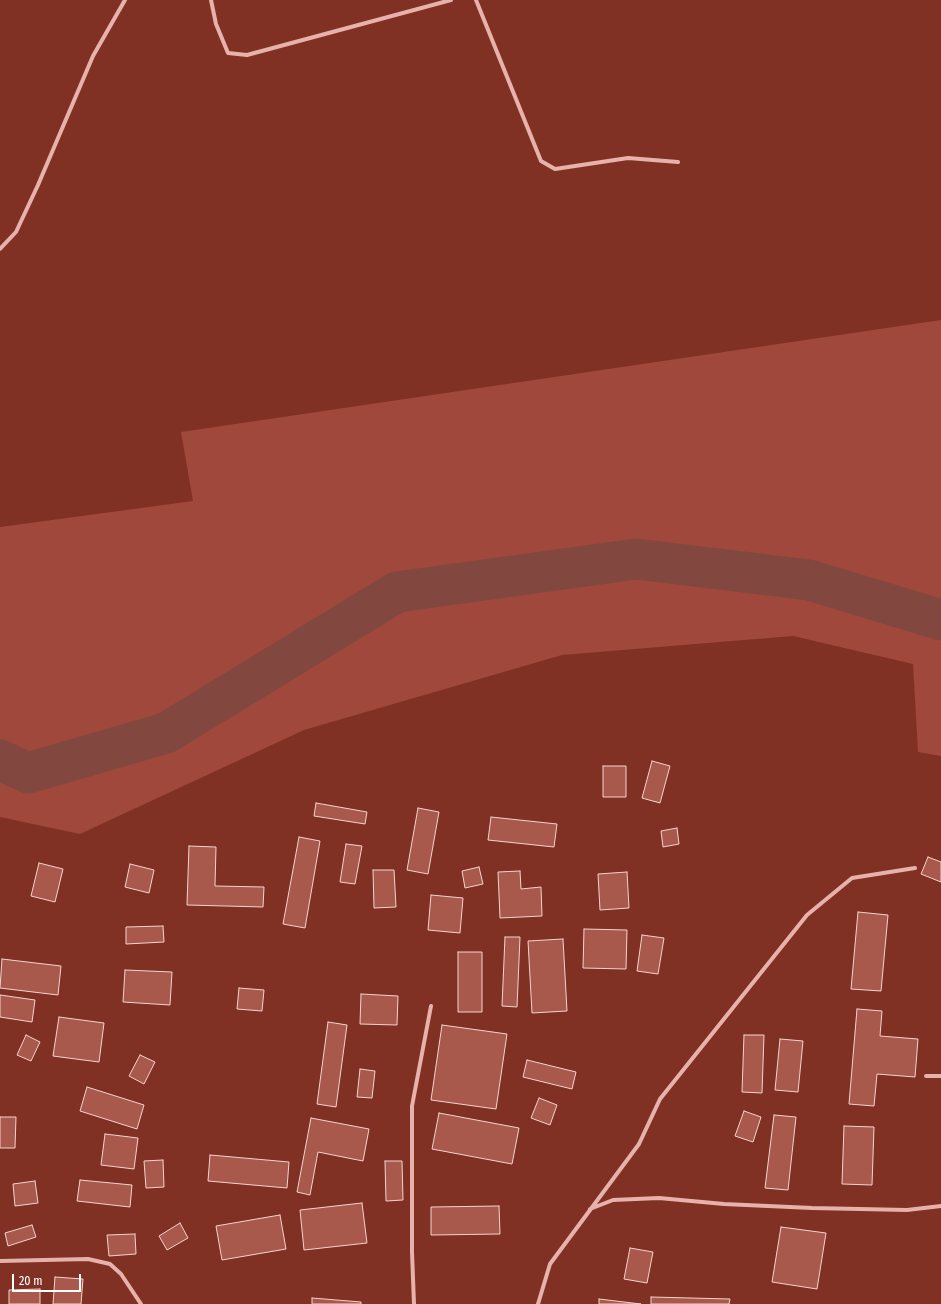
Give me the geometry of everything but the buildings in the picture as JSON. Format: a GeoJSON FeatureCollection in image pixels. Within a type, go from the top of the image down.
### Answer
{"type":"FeatureCollection","features":[{"type":"Feature","properties":{"kind":"street"},"geometry":{"type":"LineString","coordinates":[[0,249],[16,232],[38,186],[93,56],[125,0]]}},
{"type":"Feature","properties":{"kind":"street"},"geometry":{"type":"LineString","coordinates":[[211,0],[216,24],[228,53],[247,56],[451,0]]}},
{"type":"Feature","properties":{"kind":"street"},"geometry":{"type":"LineString","coordinates":[[476,0],[541,161],[555,169],[628,158],[678,162]]}},
{"type":"Feature","properties":{"kind":"street"},"geometry":{"type":"LineString","coordinates":[[538,1304],[550,1264],[589,1209],[639,1144],[660,1099],[808,915],[852,878],[915,868]]}},
{"type":"Feature","properties":{"kind":"street"},"geometry":{"type":"LineString","coordinates":[[414,1304],[412,1252],[412,1106],[431,1006]]}},
{"type":"Feature","properties":{"kind":"street"},"geometry":{"type":"LineString","coordinates":[[926,1076],[941,1076]]}},
{"type":"Feature","properties":{"kind":"street"},"geometry":{"type":"LineString","coordinates":[[589,1209],[613,1200],[659,1198],[724,1204],[812,1208],[907,1210],[941,1206]]}},
{"type":"Feature","properties":{"kind":"street"},"geometry":{"type":"LineString","coordinates":[[0,1261],[88,1259],[110,1264],[121,1274],[141,1304]]}},
{"type":"Feature","properties":{"kind":"shaded area"},"geometry":{"type":"Polygon","coordinates":[[[941,320],[941,756],[918,752],[913,664],[793,636],[562,655],[304,730],[80,834],[0,817],[0,527],[193,501],[181,432],[941,320]]]}},
{"type":"Feature","properties":{"kind":"waterway"},"geometry":{"type":"LineString","coordinates":[[0,760],[28,773],[166,733],[397,592],[636,559],[809,580],[941,620]]}}]}
